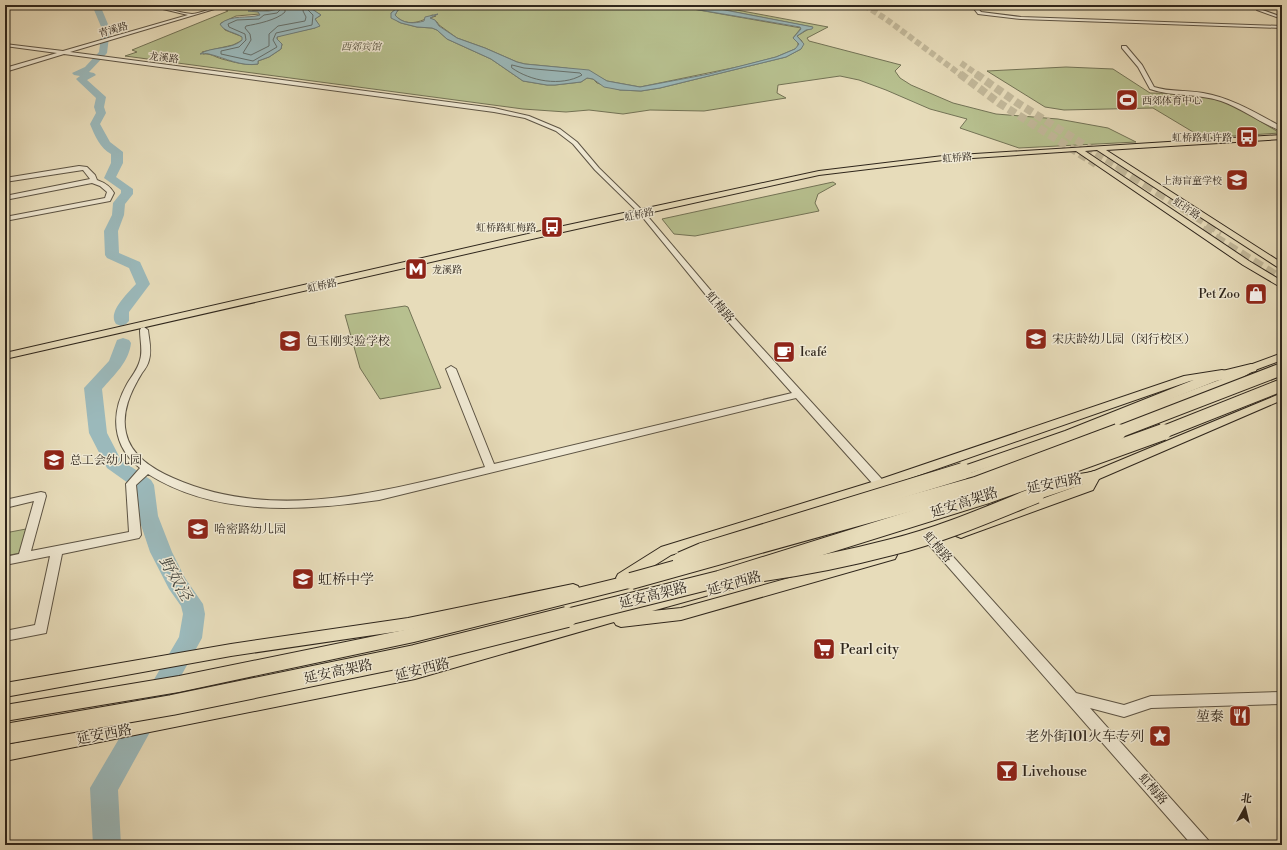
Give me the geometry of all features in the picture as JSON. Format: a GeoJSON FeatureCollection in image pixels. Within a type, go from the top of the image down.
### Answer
{"type":"FeatureCollection","features":[{"type":"Feature","properties":{"kind":"highway"},"geometry":{"type":"LineString","coordinates":[[627,580],[702,551],[963,471],[1070,434],[1211,378],[1251,368]]}},
{"type":"Feature","properties":{"kind":"highway","name":"延安高架路"},"geometry":{"type":"LineString","coordinates":[[5,713],[179,684],[414,635],[627,580],[976,485],[1282,369]]}},
{"type":"Feature","properties":{"kind":"highway","name":"延安高架路"},"geometry":{"type":"LineString","coordinates":[[5,734],[172,705],[415,655],[719,579],[988,495],[1183,425],[1282,385]]}},
{"type":"Feature","properties":{"kind":"highway"},"geometry":{"type":"LineString","coordinates":[[719,579],[790,569],[893,547],[957,526],[1036,495],[1094,476]]}},
{"type":"Feature","properties":{"kind":"main road","name":"虹桥路"},"geometry":{"type":"LineString","coordinates":[[1101,150],[1282,137]]}},
{"type":"Feature","properties":{"kind":"main road","name":"虹桥路"},"geometry":{"type":"LineString","coordinates":[[5,360],[144,330],[644,216],[827,177],[952,162],[1082,151],[1282,142]]}},
{"type":"Feature","properties":{"kind":"main road","name":"虹许路"},"geometry":{"type":"LineString","coordinates":[[1101,150],[1282,267]]}},
{"type":"Feature","properties":{"kind":"main road","name":"虹许路"},"geometry":{"type":"LineString","coordinates":[[1082,151],[1230,252],[1282,285]]}},
{"type":"Feature","properties":{"kind":"main road","name":"虹桥路"},"geometry":{"type":"LineString","coordinates":[[5,356],[554,231],[644,216]]}},
{"type":"Feature","properties":{"kind":"main road"},"geometry":{"type":"LineString","coordinates":[[5,690],[231,650],[408,624],[566,591],[627,580],[899,505],[1234,378],[1251,368],[1282,356]]}},
{"type":"Feature","properties":{"kind":"main road"},"geometry":{"type":"LineString","coordinates":[[627,580],[666,551],[880,484],[1188,378],[1251,368]]}},
{"type":"Feature","properties":{"kind":"main road","name":"延安西路"},"geometry":{"type":"LineString","coordinates":[[5,753],[415,672],[582,626],[887,539],[921,528],[1030,486],[1094,476],[1282,396]]}},
{"type":"Feature","properties":{"kind":"main road"},"geometry":{"type":"LineString","coordinates":[[582,626],[680,614],[934,543],[1088,487],[1094,476]]}},
{"type":"Feature","properties":{"kind":"main road"},"geometry":{"type":"LineString","coordinates":[[921,528],[956,535]]}},
{"type":"Feature","properties":{"kind":"street"},"geometry":{"type":"LineString","coordinates":[[148,5],[192,15]]}},
{"type":"Feature","properties":{"kind":"street","name":"青溪路"},"geometry":{"type":"LineString","coordinates":[[5,70],[226,5]]}},
{"type":"Feature","properties":{"kind":"street"},"geometry":{"type":"LineString","coordinates":[[973,5],[980,13],[1013,17],[1282,27]]}},
{"type":"Feature","properties":{"kind":"street"},"geometry":{"type":"LineString","coordinates":[[1207,5],[1282,7]]}},
{"type":"Feature","properties":{"kind":"street"},"geometry":{"type":"LineString","coordinates":[[1251,6],[1282,18]]}},
{"type":"Feature","properties":{"kind":"street"},"geometry":{"type":"LineString","coordinates":[[1104,21],[1109,26]]}},
{"type":"Feature","properties":{"kind":"street","name":"龙溪路"},"geometry":{"type":"LineString","coordinates":[[5,45],[419,99],[494,110],[527,117],[558,130],[574,143],[597,169],[644,216]]}},
{"type":"Feature","properties":{"kind":"street"},"geometry":{"type":"LineString","coordinates":[[1124,47],[1140,66],[1152,88],[1165,91],[1202,94],[1224,100],[1243,107],[1282,129]]}},
{"type":"Feature","properties":{"kind":"street"},"geometry":{"type":"LineString","coordinates":[[5,180],[86,168],[93,176],[94,180],[92,181]]}},
{"type":"Feature","properties":{"kind":"street"},"geometry":{"type":"LineString","coordinates":[[5,198],[92,181],[101,183],[107,187],[111,193],[108,200],[5,219]]}},
{"type":"Feature","properties":{"kind":"street","name":"虹梅路"},"geometry":{"type":"LineString","coordinates":[[644,216],[726,314],[921,528],[1202,845]]}},
{"type":"Feature","properties":{"kind":"street"},"geometry":{"type":"LineString","coordinates":[[144,330],[145,361],[125,394],[120,414],[121,434],[130,452],[146,469],[174,484],[202,494],[270,505],[300,505],[342,502],[379,496],[799,394]]}},
{"type":"Feature","properties":{"kind":"street"},"geometry":{"type":"LineString","coordinates":[[451,369],[491,469]]}},
{"type":"Feature","properties":{"kind":"street"},"geometry":{"type":"LineString","coordinates":[[5,561],[135,535],[131,484],[146,469]]}},
{"type":"Feature","properties":{"kind":"street"},"geometry":{"type":"LineString","coordinates":[[5,504],[41,496],[24,557]]}},
{"type":"Feature","properties":{"kind":"street"},"geometry":{"type":"LineString","coordinates":[[5,636],[41,629],[57,550]]}},
{"type":"Feature","properties":{"kind":"street"},"geometry":{"type":"LineString","coordinates":[[1072,698],[1124,712],[1151,702],[1282,698]]}},
{"type":"Feature","properties":{"kind":"green space","name":"西郊宾馆"},"geometry":{"type":"Polygon","coordinates":[[[235,5],[253,5],[260,8],[273,7],[278,9],[263,11],[252,10],[259,12],[260,14],[236,16],[221,23],[225,30],[243,37],[243,40],[233,45],[202,52],[203,54],[240,63],[258,64],[258,61],[269,57],[281,49],[282,44],[277,37],[315,28],[318,24],[315,19],[321,15],[312,10],[313,6],[401,5],[391,13],[397,21],[417,27],[432,28],[437,30],[447,39],[491,59],[523,81],[555,85],[581,82],[587,78],[593,79],[597,83],[620,90],[641,91],[660,88],[786,57],[801,49],[802,41],[797,36],[812,27],[699,5],[710,5],[828,27],[807,38],[809,41],[901,65],[895,71],[900,78],[911,85],[953,103],[996,114],[1058,119],[1108,128],[1136,142],[1019,148],[960,128],[967,119],[930,109],[859,80],[840,76],[778,85],[777,93],[786,98],[704,111],[650,110],[623,114],[589,110],[566,112],[523,109],[125,56],[137,52],[132,50],[228,11],[222,8],[235,5]]]}},
{"type":"Feature","properties":{"kind":"green space","name":"西郊宾馆"},"geometry":{"type":"Polygon","coordinates":[[[406,5],[670,5],[801,28],[793,38],[798,42],[798,46],[795,49],[776,57],[742,66],[640,87],[607,81],[595,75],[566,68],[517,62],[457,38],[430,18],[436,16],[432,15],[418,22],[408,22],[399,19],[395,15],[398,10],[406,5]]]}},
{"type":"Feature","properties":{"kind":"green space","name":"西郊体育中心"},"geometry":{"type":"Polygon","coordinates":[[[1066,67],[1113,69],[1150,93],[1198,94],[1243,107],[1258,120],[1280,133],[1203,138],[1153,108],[1064,110],[1045,107],[987,71],[1066,67]]]}},
{"type":"Feature","properties":{"kind":"green space"},"geometry":{"type":"Polygon","coordinates":[[[833,182],[836,184],[818,194],[815,203],[819,211],[695,236],[674,234],[662,219],[833,182]]]}},
{"type":"Feature","properties":{"kind":"green space"},"geometry":{"type":"Polygon","coordinates":[[[405,306],[408,307],[441,388],[380,399],[360,368],[345,315],[405,306]]]}},
{"type":"Feature","properties":{"kind":"green space"},"geometry":{"type":"Polygon","coordinates":[[[26,529],[20,553],[5,556],[5,533],[26,529]]]}},
{"type":"Feature","properties":{"kind":"water"},"geometry":{"type":"Polygon","coordinates":[[[253,5],[316,5],[312,9],[321,15],[315,19],[320,26],[277,37],[282,44],[281,49],[269,57],[258,61],[258,64],[252,65],[240,63],[208,54],[200,54],[210,50],[233,45],[242,40],[242,37],[222,27],[220,24],[225,21],[229,19],[260,15],[258,12],[248,11],[269,11],[278,9],[259,8],[253,5]]]}},
{"type":"Feature","properties":{"kind":"water"},"geometry":{"type":"Polygon","coordinates":[[[401,5],[406,5],[398,10],[395,15],[405,22],[420,22],[424,21],[425,17],[438,14],[430,18],[435,20],[439,26],[457,38],[517,62],[589,70],[607,81],[640,87],[709,74],[776,57],[795,49],[799,44],[793,38],[801,29],[800,27],[670,5],[699,5],[813,27],[812,29],[806,30],[797,36],[804,44],[801,49],[786,57],[660,88],[641,91],[620,90],[604,87],[593,79],[587,78],[581,82],[555,85],[523,81],[491,59],[447,39],[437,30],[401,23],[391,18],[391,13],[401,5]]]}},
{"type":"Feature","properties":{"kind":"waterway","name":"野奴泾"},"geometry":{"type":"LineString","coordinates":[[96,5],[106,29],[103,53],[91,64],[88,69],[77,73],[91,75],[81,79],[101,97],[99,107],[101,113],[95,124],[106,144],[117,152],[117,163],[110,178],[127,189],[127,194],[119,203],[118,215],[111,231],[112,255],[135,265],[143,284],[121,312],[121,321]]}},
{"type":"Feature","properties":{"kind":"waterway","name":"野奴泾"},"geometry":{"type":"LineString","coordinates":[[107,845],[104,788],[190,638],[194,614],[192,604],[177,583],[161,552],[148,516],[144,485],[114,464],[98,433],[93,388],[116,362],[120,356],[123,343]]}},
{"type":"Feature","properties":{"kind":"tunnel"},"geometry":{"type":"LineString","coordinates":[[864,5],[886,19],[961,75]]}},
{"type":"Feature","properties":{"kind":"tunnel"},"geometry":{"type":"LineString","coordinates":[[961,63],[978,75]]}},
{"type":"Feature","properties":{"kind":"tunnel"},"geometry":{"type":"LineString","coordinates":[[960,74],[999,103],[1096,164]]}},
{"type":"Feature","properties":{"kind":"tunnel"},"geometry":{"type":"LineString","coordinates":[[976,74],[1016,102],[1121,168]]}},
{"type":"Feature","properties":{"kind":"tunnel"},"geometry":{"type":"LineString","coordinates":[[1119,167],[1222,232]]}},
{"type":"Feature","properties":{"kind":"tunnel"},"geometry":{"type":"LineString","coordinates":[[1202,230],[1282,280]]}},
{"type":"Feature","properties":{"kind":"place","name":"西郊体育中心"},"geometry":{"type":"Point","coordinates":[1127,100]}},
{"type":"Feature","properties":{"kind":"place","name":"虹桥路虹许路"},"geometry":{"type":"Point","coordinates":[1247,137]}},
{"type":"Feature","properties":{"kind":"place","name":"上海盲童学校"},"geometry":{"type":"Point","coordinates":[1237,180]}},
{"type":"Feature","properties":{"kind":"place","name":"虹桥路虹梅路"},"geometry":{"type":"Point","coordinates":[552,227]}},
{"type":"Feature","properties":{"kind":"place","name":"龙溪路"},"geometry":{"type":"Point","coordinates":[416,269]}},
{"type":"Feature","properties":{"kind":"place","name":"Pet Zoo"},"geometry":{"type":"Point","coordinates":[1256,294]}},
{"type":"Feature","properties":{"kind":"place","name":"宋庆龄幼儿园（闵行校区）"},"geometry":{"type":"Point","coordinates":[1036,339]}},
{"type":"Feature","properties":{"kind":"place","name":"包玉刚实验学校"},"geometry":{"type":"Point","coordinates":[290,341]}},
{"type":"Feature","properties":{"kind":"place","name":"Icafé"},"geometry":{"type":"Point","coordinates":[784,352]}},
{"type":"Feature","properties":{"kind":"place","name":"总工会幼儿园"},"geometry":{"type":"Point","coordinates":[54,460]}},
{"type":"Feature","properties":{"kind":"place","name":"哈密路幼儿园"},"geometry":{"type":"Point","coordinates":[198,529]}},
{"type":"Feature","properties":{"kind":"place","name":"虹桥中学"},"geometry":{"type":"Point","coordinates":[303,579]}},
{"type":"Feature","properties":{"kind":"place","name":"Pearl city"},"geometry":{"type":"Point","coordinates":[824,649]}},
{"type":"Feature","properties":{"kind":"place","name":"堃泰"},"geometry":{"type":"Point","coordinates":[1240,716]}},
{"type":"Feature","properties":{"kind":"place","name":"老外街101火车专列"},"geometry":{"type":"Point","coordinates":[1160,736]}},
{"type":"Feature","properties":{"kind":"place","name":"Livehouse"},"geometry":{"type":"Point","coordinates":[1007,771]}}]}
